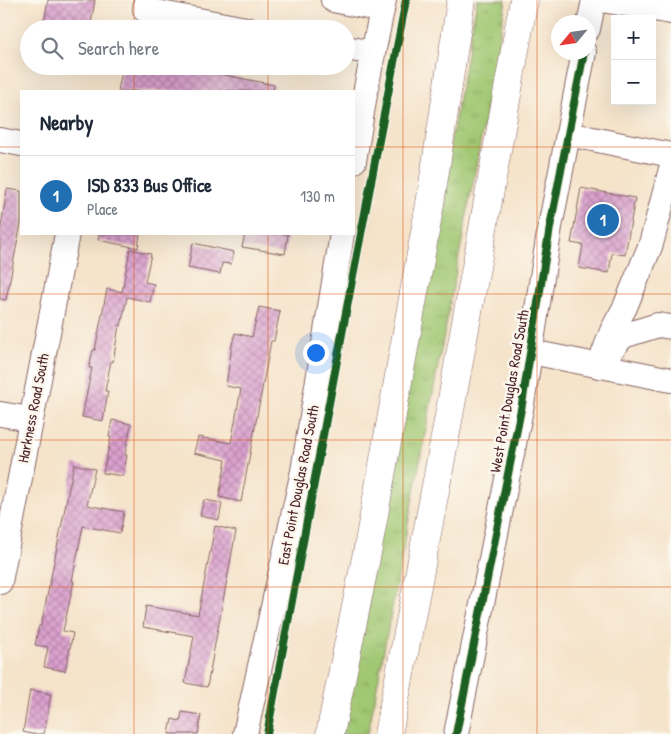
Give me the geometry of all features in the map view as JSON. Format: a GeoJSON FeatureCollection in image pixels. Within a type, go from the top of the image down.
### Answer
{"type":"FeatureCollection","features":[{"type":"Feature","properties":{"kind":"highway"},"geometry":{"type":"LineString","coordinates":[[330,734],[368,548],[429,214],[461,0]]}},
{"type":"Feature","properties":{"kind":"highway"},"geometry":{"type":"LineString","coordinates":[[388,734],[456,376],[524,0]]}},
{"type":"Feature","properties":{"kind":"street"},"geometry":{"type":"LineString","coordinates":[[146,0],[145,10],[198,20]]}},
{"type":"Feature","properties":{"kind":"street"},"geometry":{"type":"LineString","coordinates":[[333,0],[383,5],[355,155]]}},
{"type":"Feature","properties":{"kind":"street"},"geometry":{"type":"LineString","coordinates":[[591,15],[594,0]]}},
{"type":"Feature","properties":{"kind":"street"},"geometry":{"type":"LineString","coordinates":[[602,0],[667,7]]}},
{"type":"Feature","properties":{"kind":"street"},"geometry":{"type":"LineString","coordinates":[[355,49],[373,52]]}},
{"type":"Feature","properties":{"kind":"street","name":"West Point Douglas Road South"},"geometry":{"type":"LineString","coordinates":[[456,734],[522,404],[550,227],[582,60]]}},
{"type":"Feature","properties":{"kind":"street"},"geometry":{"type":"LineString","coordinates":[[568,134],[671,155]]}},
{"type":"Feature","properties":{"kind":"street"},"geometry":{"type":"LineString","coordinates":[[0,140],[20,144]]}},
{"type":"Feature","properties":{"kind":"street"},"geometry":{"type":"LineString","coordinates":[[598,366],[651,244],[671,169]]}},
{"type":"Feature","properties":{"kind":"street","name":"Harkness Road South"},"geometry":{"type":"LineString","coordinates":[[0,582],[66,235]]}},
{"type":"Feature","properties":{"kind":"street","name":"East Point Douglas Road South"},"geometry":{"type":"LineString","coordinates":[[245,734],[303,471],[342,235]]}},
{"type":"Feature","properties":{"kind":"street"},"geometry":{"type":"LineString","coordinates":[[598,366],[623,336],[658,325],[671,327]]}},
{"type":"Feature","properties":{"kind":"street"},"geometry":{"type":"LineString","coordinates":[[531,352],[671,380]]}},
{"type":"Feature","properties":{"kind":"street"},"geometry":{"type":"LineString","coordinates":[[0,414],[31,419]]}},
{"type":"Feature","properties":{"kind":"green space"},"geometry":{"type":"Polygon","coordinates":[[[477,0],[506,0],[474,177],[368,734],[338,734],[401,409],[477,0]]]}},
{"type":"Feature","properties":{"kind":"building"},"geometry":{"type":"Polygon","coordinates":[[[48,0],[95,0],[92,20],[45,20],[48,0]]]}},
{"type":"Feature","properties":{"kind":"building"},"geometry":{"type":"Polygon","coordinates":[[[121,75],[225,75],[274,85],[273,90],[118,90],[121,75]]]}},
{"type":"Feature","properties":{"kind":"building"},"geometry":{"type":"Polygon","coordinates":[[[581,188],[635,198],[625,255],[612,253],[609,273],[579,268],[583,245],[571,243],[581,188]]]}},
{"type":"Feature","properties":{"kind":"building"},"geometry":{"type":"Polygon","coordinates":[[[7,189],[20,191],[20,228],[6,300],[0,299],[0,233],[7,189]]]}},
{"type":"Feature","properties":{"kind":"building"},"geometry":{"type":"Polygon","coordinates":[[[99,235],[140,235],[138,248],[98,240],[99,235]]]}},
{"type":"Feature","properties":{"kind":"building"},"geometry":{"type":"Polygon","coordinates":[[[245,235],[288,235],[285,254],[242,247],[245,235]]]}},
{"type":"Feature","properties":{"kind":"building"},"geometry":{"type":"Polygon","coordinates":[[[193,243],[234,252],[231,264],[222,263],[220,274],[188,268],[193,243]]]}},
{"type":"Feature","properties":{"kind":"building"},"geometry":{"type":"Polygon","coordinates":[[[130,249],[151,254],[145,282],[154,284],[150,302],[127,297],[105,391],[108,391],[103,421],[82,417],[92,368],[89,368],[93,350],[95,350],[107,289],[122,292],[130,249]]]}},
{"type":"Feature","properties":{"kind":"building"},"geometry":{"type":"Polygon","coordinates":[[[259,307],[280,311],[274,341],[271,341],[241,502],[219,497],[226,460],[194,453],[198,437],[231,443],[241,389],[226,386],[232,345],[235,333],[252,337],[259,307]]]}},
{"type":"Feature","properties":{"kind":"building"},"geometry":{"type":"Polygon","coordinates":[[[112,420],[131,424],[123,476],[103,473],[111,437],[109,437],[112,420]]]}},
{"type":"Feature","properties":{"kind":"building"},"geometry":{"type":"Polygon","coordinates":[[[74,464],[95,469],[87,505],[124,512],[120,533],[83,526],[63,631],[73,633],[65,671],[44,667],[48,647],[35,645],[39,626],[41,626],[74,464]]]}},
{"type":"Feature","properties":{"kind":"building"},"geometry":{"type":"Polygon","coordinates":[[[204,500],[222,503],[219,520],[200,516],[204,500]]]}},
{"type":"Feature","properties":{"kind":"building"},"geometry":{"type":"Polygon","coordinates":[[[215,526],[236,531],[207,687],[185,683],[194,636],[143,627],[146,606],[198,615],[215,526]]]}},
{"type":"Feature","properties":{"kind":"building"},"geometry":{"type":"Polygon","coordinates":[[[30,690],[51,694],[44,734],[23,732],[30,690]]]}},
{"type":"Feature","properties":{"kind":"building"},"geometry":{"type":"Polygon","coordinates":[[[182,712],[201,715],[198,734],[169,734],[172,719],[180,721],[182,712]]]}},
{"type":"Feature","properties":{"kind":"cycle path"},"geometry":{"type":"LineString","coordinates":[[267,734],[406,0]]}},
{"type":"Feature","properties":{"kind":"cycle path"},"geometry":{"type":"LineString","coordinates":[[456,734],[522,404],[550,227],[582,60]]}},
{"type":"Feature","properties":{"kind":"place","name":"ISD 833 Bus Office"},"geometry":{"type":"Point","coordinates":[603,220]}}]}
